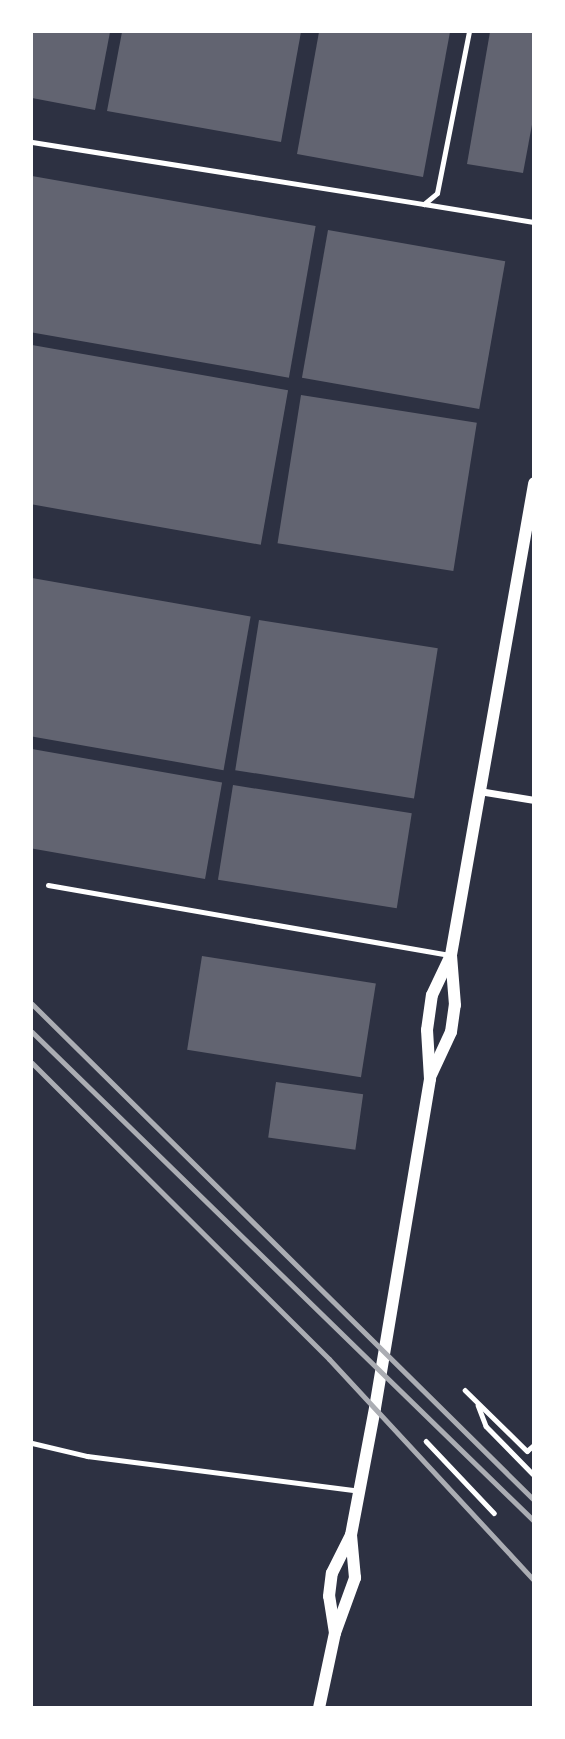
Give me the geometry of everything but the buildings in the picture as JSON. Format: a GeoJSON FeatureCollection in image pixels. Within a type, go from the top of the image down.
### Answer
{"type":"FeatureCollection","features":[{"type":"Feature","properties":{"kind":"street"},"geometry":{"type":"LineString","coordinates":[[430,1079],[451,1032],[455,1005],[451,955],[534,483]]}},
{"type":"Feature","properties":{"kind":"street"},"geometry":{"type":"LineString","coordinates":[[478,791],[534,800]]}},
{"type":"Feature","properties":{"kind":"street"},"geometry":{"type":"LineString","coordinates":[[319,1707],[335,1633],[355,1578],[351,1535],[430,1079],[427,1030],[432,995],[451,955]]}},
{"type":"Feature","properties":{"kind":"street"},"geometry":{"type":"LineString","coordinates":[[335,1633],[329,1596],[332,1573],[351,1535]]}},
{"type":"Feature","properties":{"kind":"lane"},"geometry":{"type":"LineString","coordinates":[[424,204],[437,193],[469,32]]}},
{"type":"Feature","properties":{"kind":"lane"},"geometry":{"type":"LineString","coordinates":[[32,142],[534,222]]}},
{"type":"Feature","properties":{"kind":"lane"},"geometry":{"type":"LineString","coordinates":[[48,885],[451,955]]}},
{"type":"Feature","properties":{"kind":"lane"},"geometry":{"type":"LineString","coordinates":[[32,1443],[87,1457],[359,1491]]}},
{"type":"Feature","properties":{"kind":"path"},"geometry":{"type":"LineString","coordinates":[[465,1390],[527,1451],[533,1447]]}},
{"type":"Feature","properties":{"kind":"path"},"geometry":{"type":"LineString","coordinates":[[477,1401],[486,1426],[533,1474]]}},
{"type":"Feature","properties":{"kind":"path"},"geometry":{"type":"LineString","coordinates":[[426,1441],[494,1513]]}},
{"type":"Feature","properties":{"kind":"railway"},"geometry":{"type":"LineString","coordinates":[[32,1004],[534,1500]]}},
{"type":"Feature","properties":{"kind":"railway"},"geometry":{"type":"LineString","coordinates":[[32,1032],[534,1521]]}},
{"type":"Feature","properties":{"kind":"railway"},"geometry":{"type":"LineString","coordinates":[[32,1063],[329,1359],[534,1580]]}}]}
